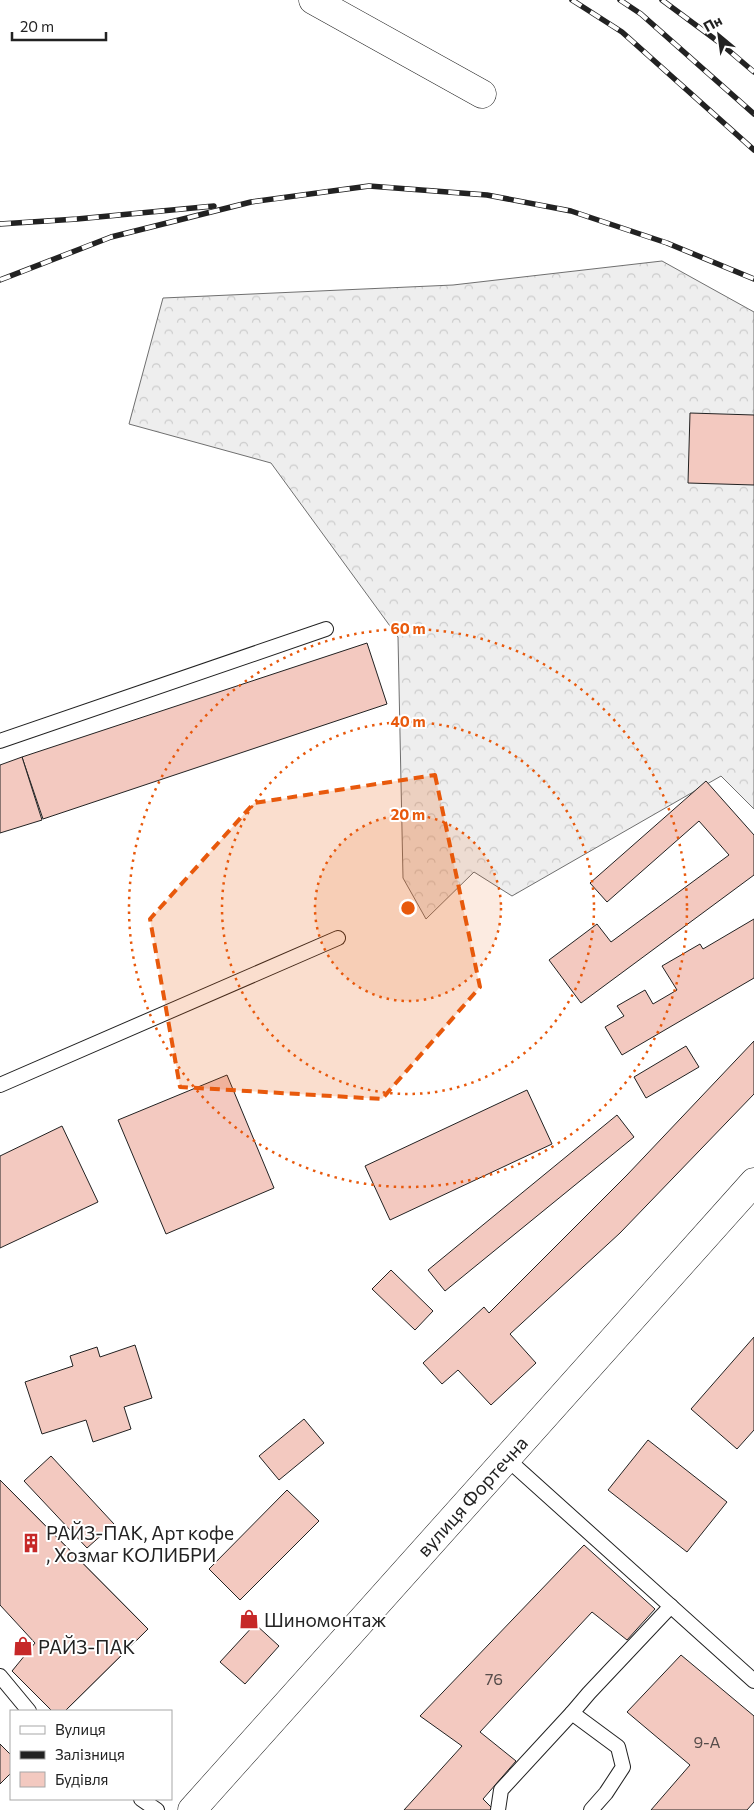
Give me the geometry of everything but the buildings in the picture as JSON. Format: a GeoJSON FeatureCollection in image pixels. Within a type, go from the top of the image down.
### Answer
{"type":"FeatureCollection","features":[{"type":"Feature","properties":{"kind":"street"},"geometry":{"type":"LineString","coordinates":[[313,0],[482,94]]}},
{"type":"Feature","properties":{"kind":"street","name":"вулиця Фортечна"},"geometry":{"type":"LineString","coordinates":[[192,1810],[754,1182]]}},
{"type":"Feature","properties":{"kind":"lane"},"geometry":{"type":"LineString","coordinates":[[0,741],[326,629]]}},
{"type":"Feature","properties":{"kind":"lane"},"geometry":{"type":"LineString","coordinates":[[0,1085],[338,938]]}},
{"type":"Feature","properties":{"kind":"lane"},"geometry":{"type":"LineString","coordinates":[[506,1458],[754,1681]]}},
{"type":"Feature","properties":{"kind":"lane"},"geometry":{"type":"LineString","coordinates":[[498,1810],[501,1790],[671,1606]]}},
{"type":"Feature","properties":{"kind":"lane"},"geometry":{"type":"LineString","coordinates":[[0,1676],[28,1710]]}},
{"type":"Feature","properties":{"kind":"lane"},"geometry":{"type":"LineString","coordinates":[[572,1712],[618,1747],[623,1767],[606,1793],[591,1810]]}},
{"type":"Feature","properties":{"kind":"lane"},"geometry":{"type":"LineString","coordinates":[[142,1800],[157,1810]]}},
{"type":"Feature","properties":{"kind":"highlighted area"},"geometry":{"type":"Polygon","coordinates":[[[435,775],[480,987],[382,1099],[180,1087],[150,919],[254,803],[435,775]]]}},
{"type":"Feature","properties":{"kind":"green space"},"geometry":{"type":"Polygon","coordinates":[[[662,261],[754,312],[754,809],[721,776],[512,896],[474,872],[426,919],[403,878],[398,637],[271,463],[129,424],[163,298],[453,285],[662,261]]]}},
{"type":"Feature","properties":{"kind":"railway"},"geometry":{"type":"LineString","coordinates":[[572,0],[622,32],[754,150]]}},
{"type":"Feature","properties":{"kind":"railway"},"geometry":{"type":"LineString","coordinates":[[620,0],[641,14],[754,114]]}},
{"type":"Feature","properties":{"kind":"railway"},"geometry":{"type":"LineString","coordinates":[[662,0],[720,43],[754,72]]}},
{"type":"Feature","properties":{"kind":"railway"},"geometry":{"type":"LineString","coordinates":[[0,280],[111,237],[251,202],[369,186],[487,195],[571,211],[667,243],[754,279]]}},
{"type":"Feature","properties":{"kind":"railway"},"geometry":{"type":"LineString","coordinates":[[0,224],[214,206]]}},
{"type":"Feature","properties":{"kind":"place","name":"РАЙЗ-ПАК, Арт кофе , Хозмаг КОЛИБРИ"},"geometry":{"type":"Point","coordinates":[31,1543]}},
{"type":"Feature","properties":{"kind":"place","name":"Шиномонтаж"},"geometry":{"type":"Point","coordinates":[249,1619]}},
{"type":"Feature","properties":{"kind":"place","name":"РАЙЗ-ПАК"},"geometry":{"type":"Point","coordinates":[23,1646]}}]}
